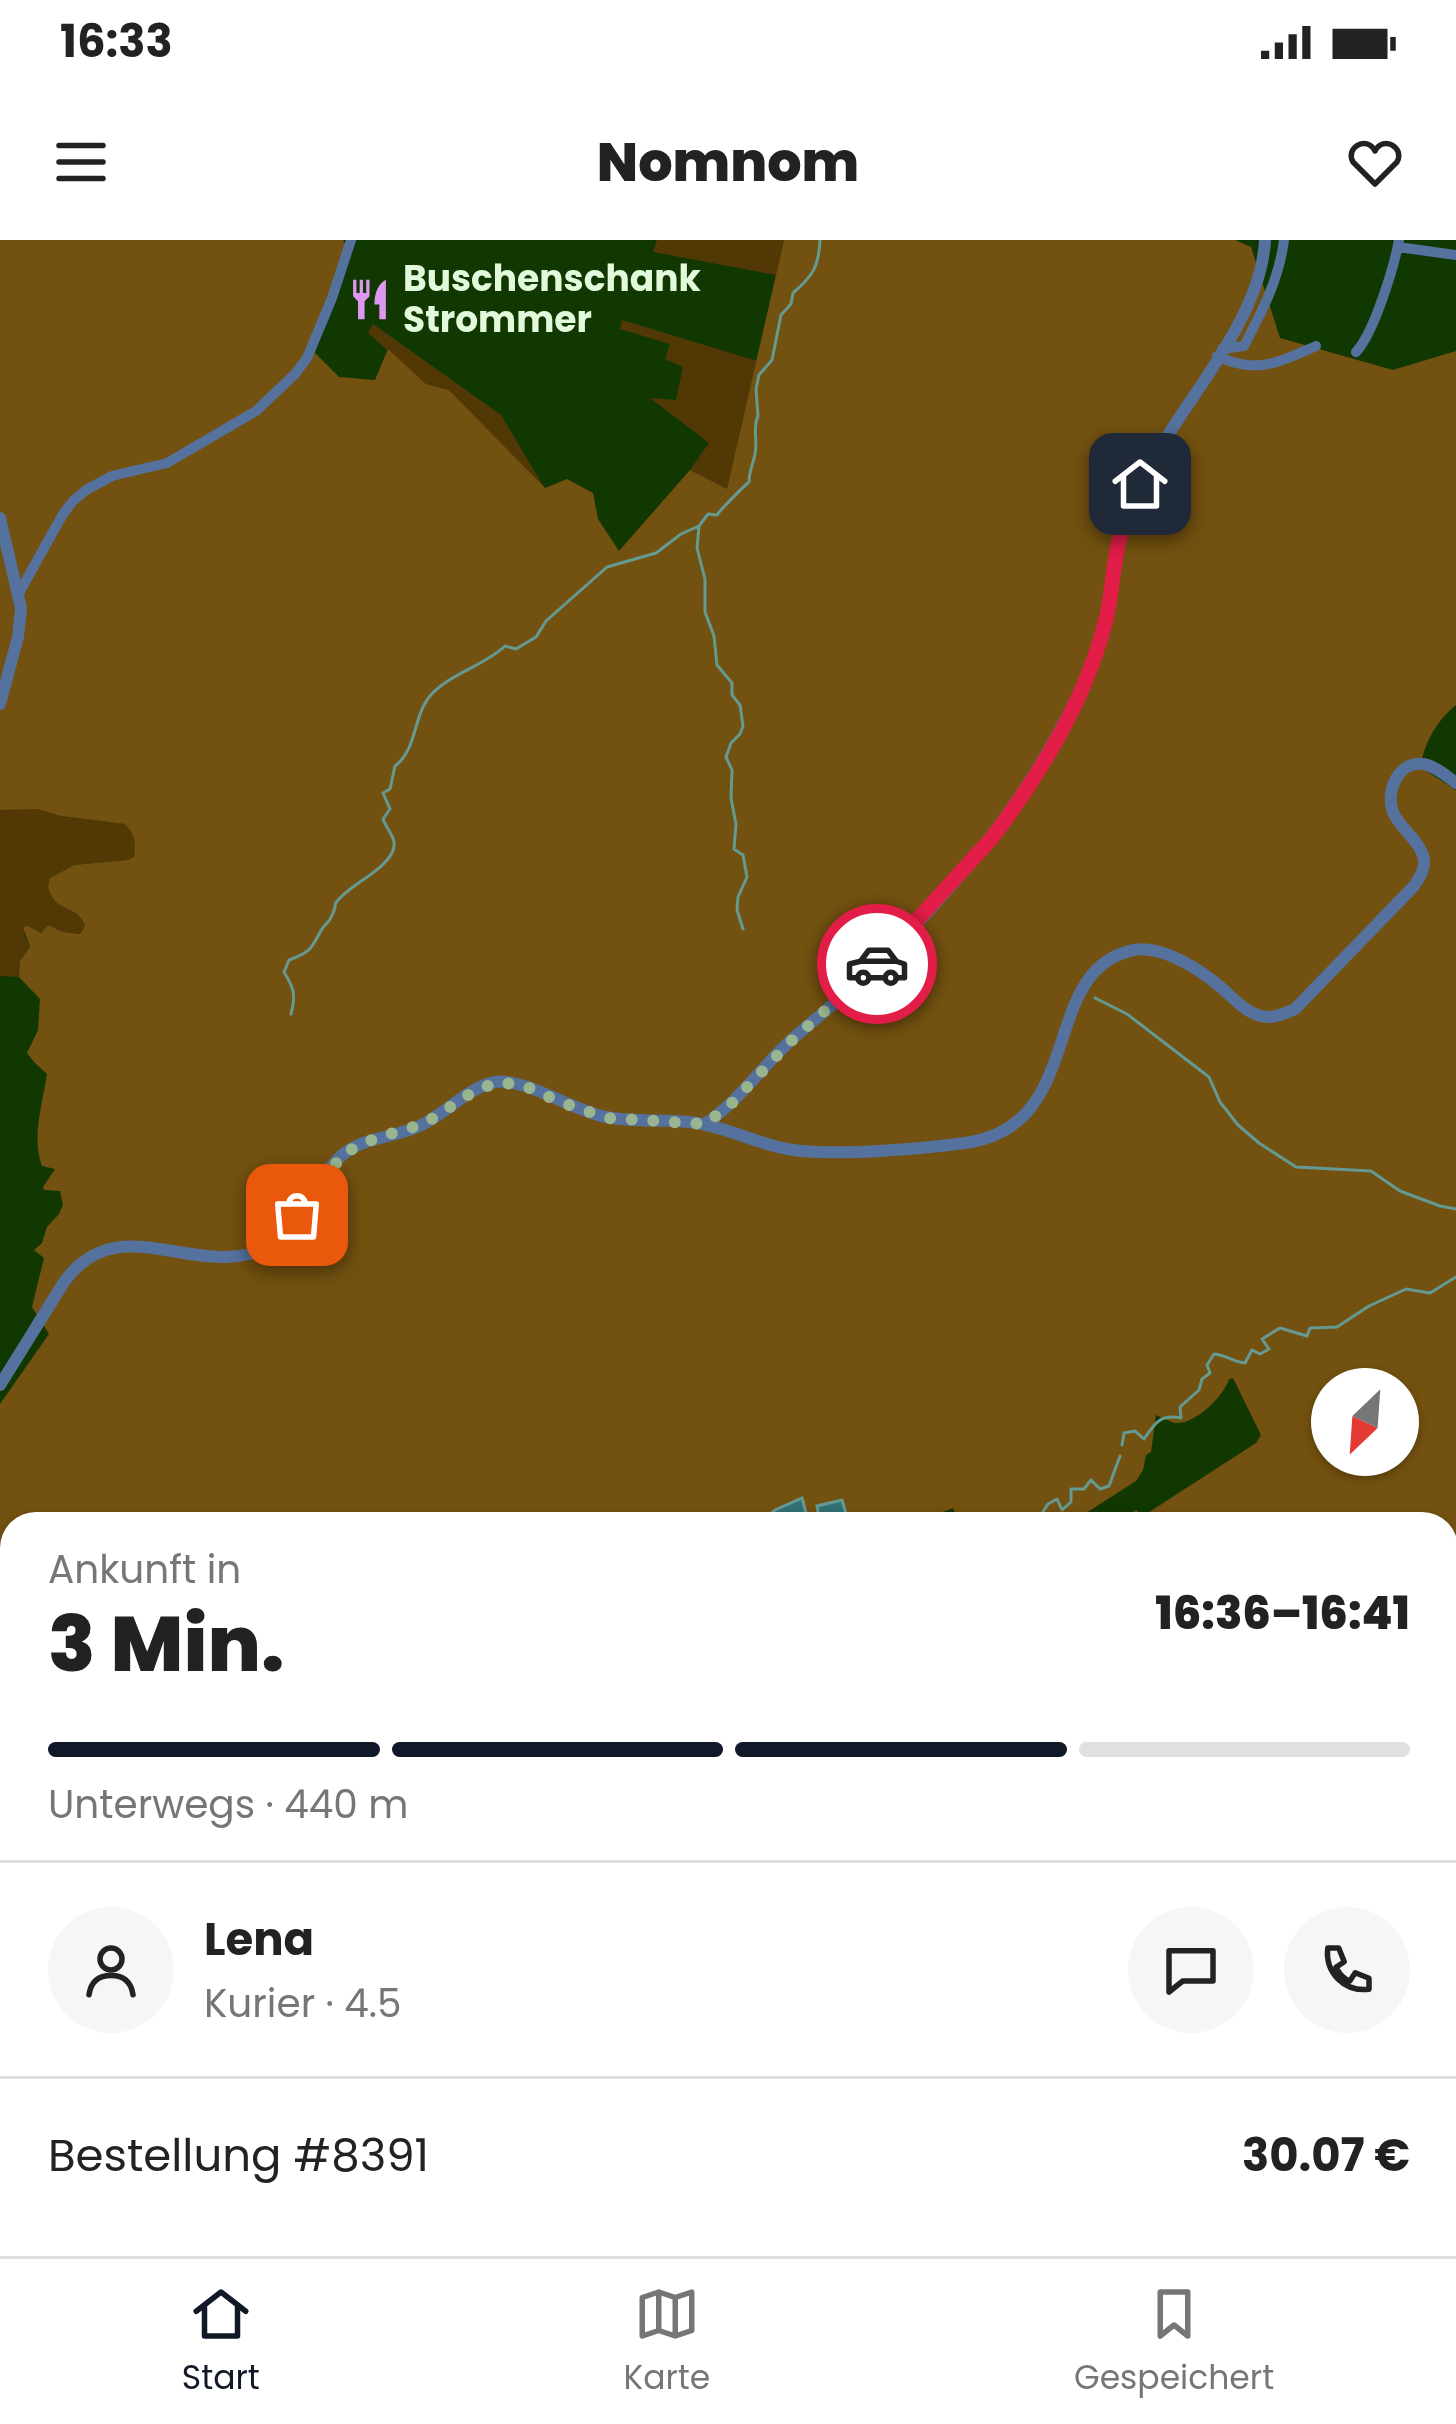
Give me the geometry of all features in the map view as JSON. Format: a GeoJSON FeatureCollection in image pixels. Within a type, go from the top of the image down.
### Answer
{"type":"FeatureCollection","features":[{"type":"Feature","properties":{"kind":"street"},"geometry":{"type":"LineString","coordinates":[[19,593],[73,501],[86,490],[112,476],[167,464],[256,411],[295,374],[307,358],[351,240]]}},
{"type":"Feature","properties":{"kind":"street"},"geometry":{"type":"LineString","coordinates":[[705,1124],[885,956],[1006,819],[1056,739],[1093,662],[1106,620],[1117,547],[1140,484],[1238,323],[1257,283],[1265,240]]}},
{"type":"Feature","properties":{"kind":"street"},"geometry":{"type":"LineString","coordinates":[[1220,352],[1244,346],[1270,298],[1284,240]]}},
{"type":"Feature","properties":{"kind":"street"},"geometry":{"type":"LineString","coordinates":[[1356,352],[1365,341],[1399,244],[1456,254]]}},
{"type":"Feature","properties":{"kind":"street"},"geometry":{"type":"LineString","coordinates":[[1220,352],[1240,366],[1270,365],[1316,346]]}},
{"type":"Feature","properties":{"kind":"street"},"geometry":{"type":"LineString","coordinates":[[0,518],[19,593],[21,622],[0,704]]}},
{"type":"Feature","properties":{"kind":"street"},"geometry":{"type":"LineString","coordinates":[[13,570],[31,568]]}},
{"type":"Feature","properties":{"kind":"street"},"geometry":{"type":"LineString","coordinates":[[0,1385],[64,1282],[89,1255],[122,1246],[194,1255],[257,1252],[282,1234],[344,1153],[424,1124],[489,1084],[515,1083],[607,1118],[705,1124],[802,1151],[904,1148],[984,1138],[1010,1126],[1038,1101],[1070,1012],[1093,975],[1114,958],[1140,949],[1167,956],[1193,968],[1257,1014],[1271,1017],[1288,1012],[1314,991],[1419,879],[1422,854],[1391,806],[1398,777],[1411,766],[1424,764],[1456,783]]}},
{"type":"Feature","properties":{"kind":"shaded area"},"geometry":{"type":"Polygon","coordinates":[[[0,240],[343,240],[329,298],[309,347],[339,377],[375,380],[388,349],[426,384],[449,390],[545,488],[567,479],[593,493],[598,519],[619,551],[690,470],[727,489],[784,240],[1235,240],[1251,247],[1280,338],[1393,370],[1456,351],[1456,705],[1432,733],[1420,767],[1456,790],[1456,1512],[1149,1512],[1256,1443],[1261,1435],[1233,1378],[1215,1401],[1191,1419],[1175,1423],[1156,1415],[1151,1452],[1136,1481],[1088,1512],[954,1512],[953,1508],[943,1512],[846,1512],[842,1500],[818,1505],[819,1512],[806,1512],[802,1498],[777,1512],[0,1512],[0,1404],[49,1334],[32,1307],[44,1258],[34,1250],[63,1205],[60,1191],[43,1187],[55,1169],[42,1166],[39,1155],[47,1074],[27,1053],[38,1030],[40,999],[19,977],[20,961],[30,947],[23,927],[41,933],[48,925],[80,934],[83,920],[53,899],[50,878],[74,865],[134,857],[133,835],[125,824],[37,809],[0,810],[0,240]]]}},
{"type":"Feature","properties":{"kind":"shaded area"},"geometry":{"type":"Polygon","coordinates":[[[657,240],[784,240],[776,275],[653,252],[657,240]]]}},
{"type":"Feature","properties":{"kind":"shaded area"},"geometry":{"type":"Polygon","coordinates":[[[622,320],[757,361],[727,490],[690,470],[709,443],[650,398],[676,400],[683,367],[665,359],[670,344],[620,329],[622,320]]]}},
{"type":"Feature","properties":{"kind":"shaded area"},"geometry":{"type":"Polygon","coordinates":[[[373,324],[501,415],[545,489],[449,390],[426,384],[368,333],[373,324]]]}},
{"type":"Feature","properties":{"kind":"shaded area"},"geometry":{"type":"Polygon","coordinates":[[[37,808],[125,824],[134,839],[134,857],[74,865],[50,878],[56,902],[77,914],[85,926],[80,934],[48,925],[41,933],[28,926],[24,934],[30,947],[21,961],[19,977],[0,976],[0,810],[37,808]]]}},
{"type":"Feature","properties":{"kind":"water"},"geometry":{"type":"Polygon","coordinates":[[[802,1498],[806,1512],[773,1512],[802,1498]]]}},
{"type":"Feature","properties":{"kind":"water"},"geometry":{"type":"Polygon","coordinates":[[[842,1500],[846,1512],[818,1512],[817,1506],[842,1500]]]}},
{"type":"Feature","properties":{"kind":"waterway"},"geometry":{"type":"LineString","coordinates":[[291,1014],[293,992],[284,972],[289,960],[310,949],[337,902],[392,853],[393,839],[383,819],[390,809],[383,793],[390,789],[395,766],[407,751],[430,696],[505,646],[516,649],[536,637],[546,621],[607,567],[656,553],[699,526],[708,514],[717,515],[749,482],[756,449],[759,375],[772,360],[781,315],[814,270],[820,240]]}},
{"type":"Feature","properties":{"kind":"waterway"},"geometry":{"type":"LineString","coordinates":[[699,526],[705,612],[717,665],[732,683],[743,726],[726,757],[732,770],[734,849],[743,855],[747,877],[738,897],[743,929]]}},
{"type":"Feature","properties":{"kind":"waterway"},"geometry":{"type":"LineString","coordinates":[[1095,998],[1127,1014],[1209,1077],[1238,1125],[1296,1167],[1371,1171],[1400,1191],[1456,1209]]}},
{"type":"Feature","properties":{"kind":"waterway"},"geometry":{"type":"LineString","coordinates":[[1122,1445],[1124,1433],[1135,1431],[1144,1439],[1159,1421],[1181,1418],[1180,1407],[1210,1373],[1207,1365],[1214,1354],[1245,1363],[1252,1350],[1260,1354],[1269,1349],[1262,1339],[1280,1328],[1307,1336],[1310,1328],[1337,1327],[1406,1289],[1430,1293],[1456,1277]]}},
{"type":"Feature","properties":{"kind":"waterway"},"geometry":{"type":"LineString","coordinates":[[1043,1512],[1057,1499],[1062,1510],[1071,1502],[1071,1489],[1084,1489],[1091,1480],[1100,1489],[1109,1486],[1120,1456]]}},
{"type":"Feature","properties":{"kind":"way so far"},"geometry":{"type":"LineString","coordinates":[[297,1215],[344,1153],[424,1124],[489,1084],[525,1086],[607,1118],[705,1124],[877,964]]}},
{"type":"Feature","properties":{"kind":"place","name":"Buschenschank Strommer"},"geometry":{"type":"Point","coordinates":[369,299]}},
{"type":"Feature","properties":{"kind":"route"},"geometry":{"type":"LineString","coordinates":[[877,964],[991,839],[1056,739],[1100,643],[1117,547],[1140,484]]}}]}
